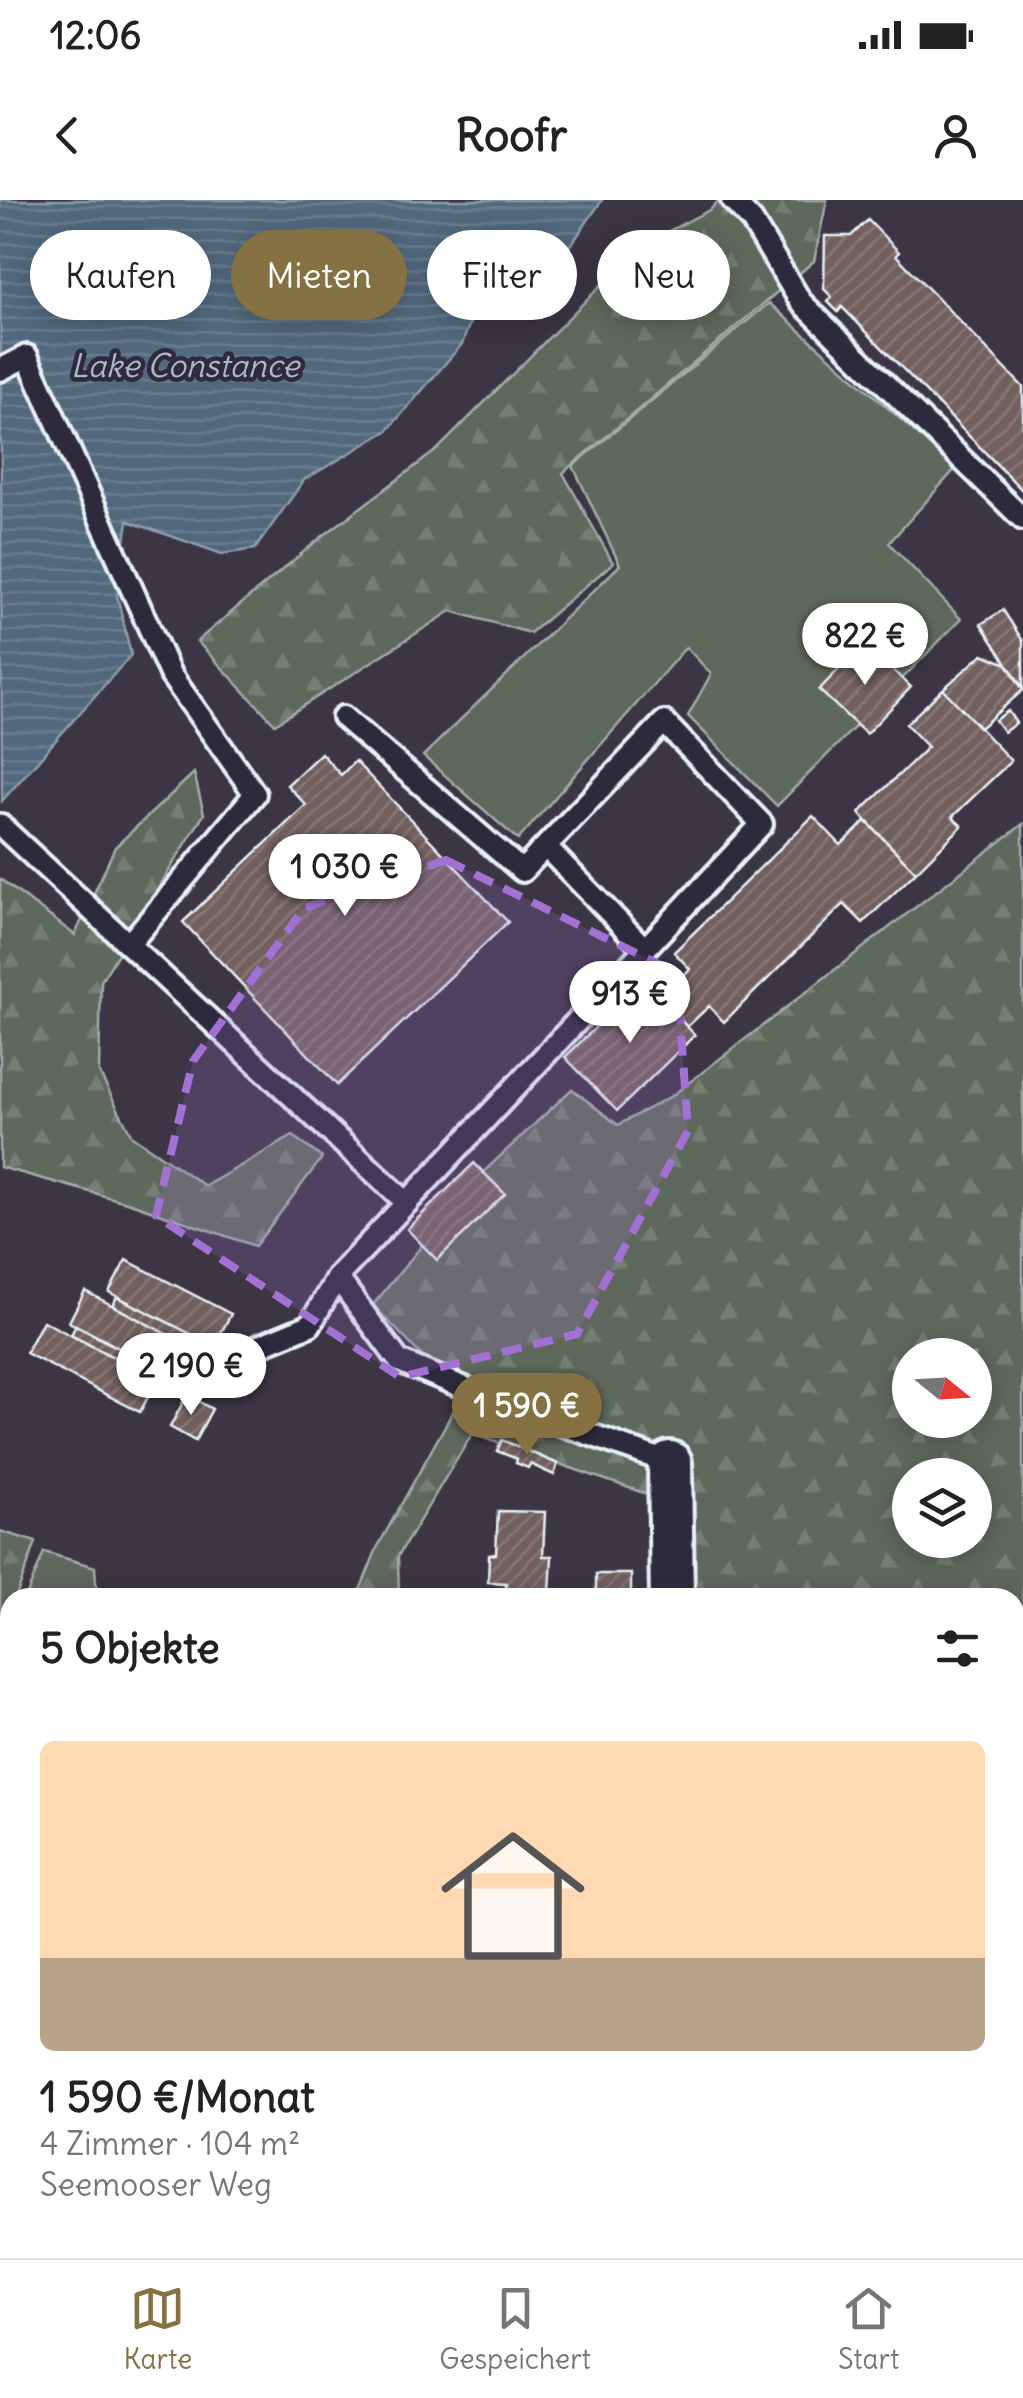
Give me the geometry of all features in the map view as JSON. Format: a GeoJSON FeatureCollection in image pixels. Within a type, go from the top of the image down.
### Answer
{"type":"FeatureCollection","features":[{"type":"Feature","properties":{"kind":"street"},"geometry":{"type":"LineString","coordinates":[[670,1464],[672,1588]]}},
{"type":"Feature","properties":{"kind":"lane"},"geometry":{"type":"LineString","coordinates":[[732,200],[752,221],[801,302],[1023,518]]}},
{"type":"Feature","properties":{"kind":"lane"},"geometry":{"type":"LineString","coordinates":[[0,370],[27,356],[170,674],[255,794],[130,943]]}},
{"type":"Feature","properties":{"kind":"lane"},"geometry":{"type":"LineString","coordinates":[[216,1381],[254,1348],[310,1324],[337,1277],[762,824],[664,722],[522,872],[344,717]]}},
{"type":"Feature","properties":{"kind":"lane"},"geometry":{"type":"LineString","coordinates":[[0,825],[406,1202]]}},
{"type":"Feature","properties":{"kind":"lane"},"geometry":{"type":"LineString","coordinates":[[546,846],[644,948]]}},
{"type":"Feature","properties":{"kind":"lane"},"geometry":{"type":"LineString","coordinates":[[337,1277],[398,1361],[670,1464]]}},
{"type":"Feature","properties":{"kind":"highlighted area"},"geometry":{"type":"Polygon","coordinates":[[[446,860],[677,973],[688,1131],[577,1334],[400,1377],[156,1216],[193,1061],[304,908],[446,860]]]}},
{"type":"Feature","properties":{"kind":"green space"},"geometry":{"type":"Polygon","coordinates":[[[719,200],[827,200],[814,261],[563,473],[613,563],[530,633],[451,611],[275,724],[197,641],[319,539],[438,449],[566,320],[577,320],[577,309],[597,289],[597,320],[730,320],[730,230],[671,230],[711,209],[719,200]]]}},
{"type":"Feature","properties":{"kind":"green space"},"geometry":{"type":"Polygon","coordinates":[[[769,303],[956,468],[889,543],[961,619],[777,806],[688,716],[711,674],[686,647],[518,840],[423,756],[620,565],[573,466],[769,303]]]}},
{"type":"Feature","properties":{"kind":"green space"},"geometry":{"type":"Polygon","coordinates":[[[194,773],[204,814],[101,981],[99,1072],[132,1136],[205,1186],[293,1136],[322,1158],[255,1246],[130,1203],[0,1167],[0,879],[75,935],[115,847],[194,773]]]}},
{"type":"Feature","properties":{"kind":"green space"},"geometry":{"type":"Polygon","coordinates":[[[1023,824],[1023,1588],[667,1588],[667,1501],[472,1434],[398,1556],[399,1588],[361,1588],[377,1548],[461,1397],[373,1305],[478,1177],[572,1089],[618,1125],[673,1095],[1023,824]]]}},
{"type":"Feature","properties":{"kind":"green space"},"geometry":{"type":"Polygon","coordinates":[[[0,1531],[36,1542],[19,1588],[0,1588],[0,1531]]]}},
{"type":"Feature","properties":{"kind":"green space"},"geometry":{"type":"Polygon","coordinates":[[[44,1552],[95,1567],[96,1588],[30,1588],[44,1552]]]}},
{"type":"Feature","properties":{"kind":"water","name":"Lake Constance"},"geometry":{"type":"Polygon","coordinates":[[[0,200],[602,200],[577,236],[577,230],[427,230],[427,320],[471,320],[462,344],[387,431],[304,480],[255,549],[222,554],[128,521],[117,595],[131,655],[2,801],[0,200]]]}},
{"type":"Feature","properties":{"kind":"building"},"geometry":{"type":"Polygon","coordinates":[[[868,220],[899,252],[896,255],[1023,387],[1023,491],[842,307],[838,312],[828,302],[832,297],[824,289],[825,236],[851,236],[868,220]]]}},
{"type":"Feature","properties":{"kind":"building"},"geometry":{"type":"Polygon","coordinates":[[[1003,610],[1023,641],[1023,688],[981,624],[1003,610]]]}},
{"type":"Feature","properties":{"kind":"building"},"geometry":{"type":"Polygon","coordinates":[[[864,643],[911,687],[866,734],[819,690],[864,643]]]}},
{"type":"Feature","properties":{"kind":"building"},"geometry":{"type":"Polygon","coordinates":[[[983,654],[1007,664],[1023,690],[980,728],[943,689],[983,654]]]}},
{"type":"Feature","properties":{"kind":"building"},"geometry":{"type":"Polygon","coordinates":[[[943,689],[1011,761],[952,817],[962,826],[916,872],[859,813],[928,747],[906,724],[943,689]]]}},
{"type":"Feature","properties":{"kind":"building"},"geometry":{"type":"Polygon","coordinates":[[[1008,711],[1016,723],[1004,732],[995,720],[1008,711]]]}},
{"type":"Feature","properties":{"kind":"building"},"geometry":{"type":"Polygon","coordinates":[[[321,753],[341,775],[355,761],[508,922],[337,1085],[183,922],[306,805],[287,785],[321,753]]]}},
{"type":"Feature","properties":{"kind":"building"},"geometry":{"type":"Polygon","coordinates":[[[813,816],[841,845],[866,821],[916,872],[863,923],[844,904],[724,1022],[709,1006],[687,1027],[660,998],[690,969],[674,952],[813,816]]]}},
{"type":"Feature","properties":{"kind":"building"},"geometry":{"type":"Polygon","coordinates":[[[643,981],[695,1035],[617,1111],[565,1057],[643,981]]]}},
{"type":"Feature","properties":{"kind":"building"},"geometry":{"type":"Polygon","coordinates":[[[474,1163],[505,1194],[437,1260],[407,1229],[474,1163]]]}},
{"type":"Feature","properties":{"kind":"building"},"geometry":{"type":"Polygon","coordinates":[[[126,1260],[231,1314],[214,1346],[109,1292],[126,1260]]]}},
{"type":"Feature","properties":{"kind":"building"},"geometry":{"type":"Polygon","coordinates":[[[85,1291],[198,1351],[182,1382],[69,1322],[85,1291]]]}},
{"type":"Feature","properties":{"kind":"building"},"geometry":{"type":"Polygon","coordinates":[[[117,1297],[191,1334],[185,1344],[112,1305],[117,1297]]]}},
{"type":"Feature","properties":{"kind":"building"},"geometry":{"type":"Polygon","coordinates":[[[43,1321],[157,1380],[140,1412],[26,1353],[43,1321]]]}},
{"type":"Feature","properties":{"kind":"building"},"geometry":{"type":"Polygon","coordinates":[[[76,1325],[142,1360],[137,1369],[71,1335],[76,1325]]]}},
{"type":"Feature","properties":{"kind":"building"},"geometry":{"type":"Polygon","coordinates":[[[187,1395],[212,1409],[195,1441],[170,1427],[187,1395]]]}},
{"type":"Feature","properties":{"kind":"building"},"geometry":{"type":"Polygon","coordinates":[[[502,1440],[558,1464],[554,1475],[530,1464],[528,1468],[516,1463],[517,1459],[497,1451],[502,1440]]]}},
{"type":"Feature","properties":{"kind":"building"},"geometry":{"type":"Polygon","coordinates":[[[498,1511],[545,1512],[543,1556],[552,1556],[550,1588],[506,1588],[506,1583],[488,1582],[489,1555],[496,1554],[498,1511]]]}},
{"type":"Feature","properties":{"kind":"building"},"geometry":{"type":"Polygon","coordinates":[[[596,1574],[631,1574],[631,1588],[596,1588],[596,1574]]]}}]}
